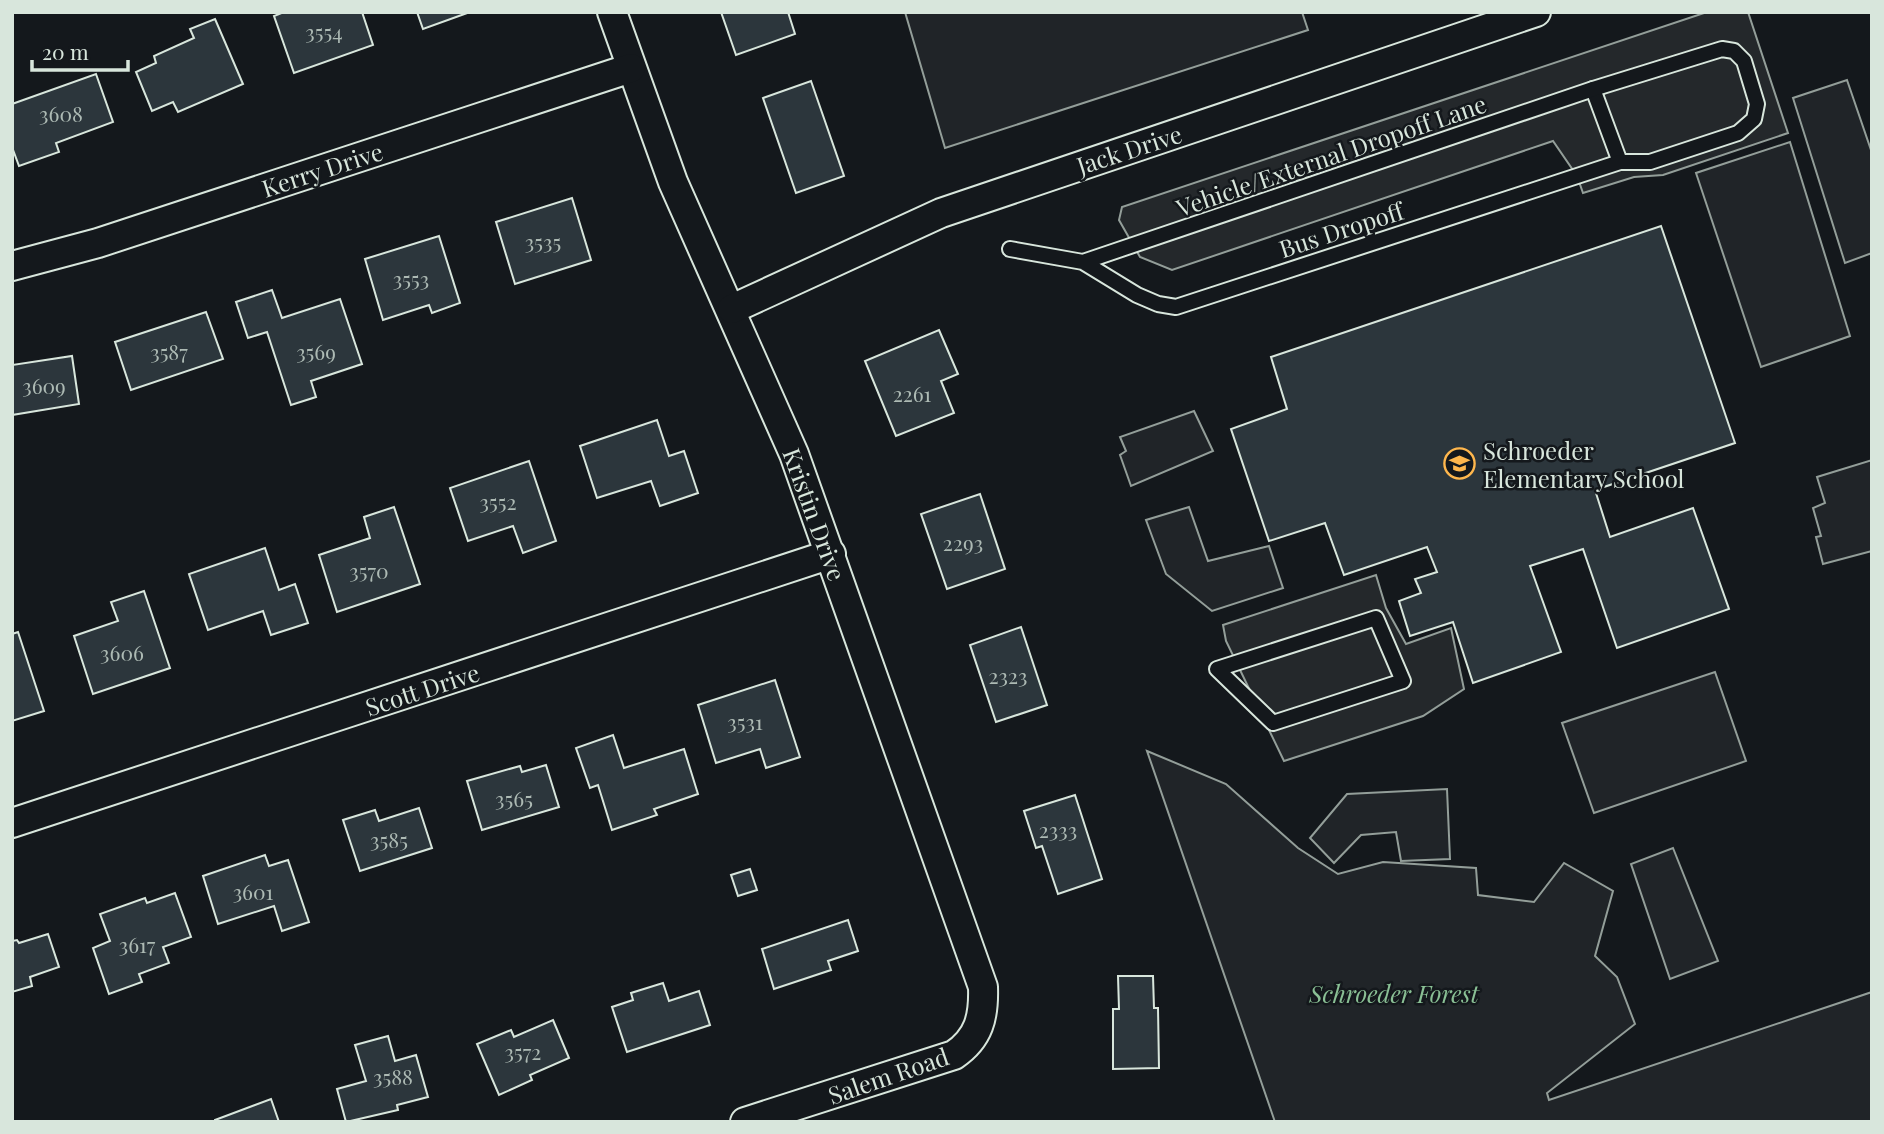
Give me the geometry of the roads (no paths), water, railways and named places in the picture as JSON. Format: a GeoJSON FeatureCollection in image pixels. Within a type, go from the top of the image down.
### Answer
{"type":"FeatureCollection","features":[{"type":"Feature","properties":{"kind":"street","name":"Kristin Drive"},"geometry":{"type":"LineString","coordinates":[[612,12],[673,182],[794,454],[831,554],[897,752],[974,958],[983,988],[980,1025]]}},
{"type":"Feature","properties":{"kind":"street","name":"Jack Drive"},"geometry":{"type":"LineString","coordinates":[[732,310],[941,213],[1536,12]]}},
{"type":"Feature","properties":{"kind":"street","name":"Kerry Drive"},"geometry":{"type":"LineString","coordinates":[[12,266],[98,243],[631,68]]}},
{"type":"Feature","properties":{"kind":"street","name":"Scott Drive"},"geometry":{"type":"LineString","coordinates":[[12,823],[831,554]]}},
{"type":"Feature","properties":{"kind":"street","name":"Salem Road"},"geometry":{"type":"LineString","coordinates":[[745,1122],[935,1063],[963,1049],[980,1025]]}},
{"type":"Feature","properties":{"kind":"lane","name":"Vehicle/External Dropoff Lane"},"geometry":{"type":"LineString","coordinates":[[1083,262],[1593,89],[1722,49],[1734,51],[1744,61],[1757,104],[1754,119],[1738,133],[1650,162],[1620,162]]}},
{"type":"Feature","properties":{"kind":"lane"},"geometry":{"type":"LineString","coordinates":[[1593,89],[1620,162]]}},
{"type":"Feature","properties":{"kind":"lane","name":"Bus Dropoff"},"geometry":{"type":"LineString","coordinates":[[1083,262],[1137,295],[1158,304],[1176,307],[1620,162]]}},
{"type":"Feature","properties":{"kind":"lane"},"geometry":{"type":"LineString","coordinates":[[1010,248],[1083,262]]}},
{"type":"Feature","properties":{"kind":"lane"},"geometry":{"type":"LineString","coordinates":[[1376,618],[1403,681],[1273,723],[1217,669],[1376,618]]}},
{"type":"Feature","properties":{"kind":"place","name":"Schroeder Elementary School"},"geometry":{"type":"Point","coordinates":[1460,464]}},
{"type":"Feature","properties":{"kind":"park label","name":"Schroeder Forest"},"geometry":{"type":"Point","coordinates":[1394,993]}}]}
